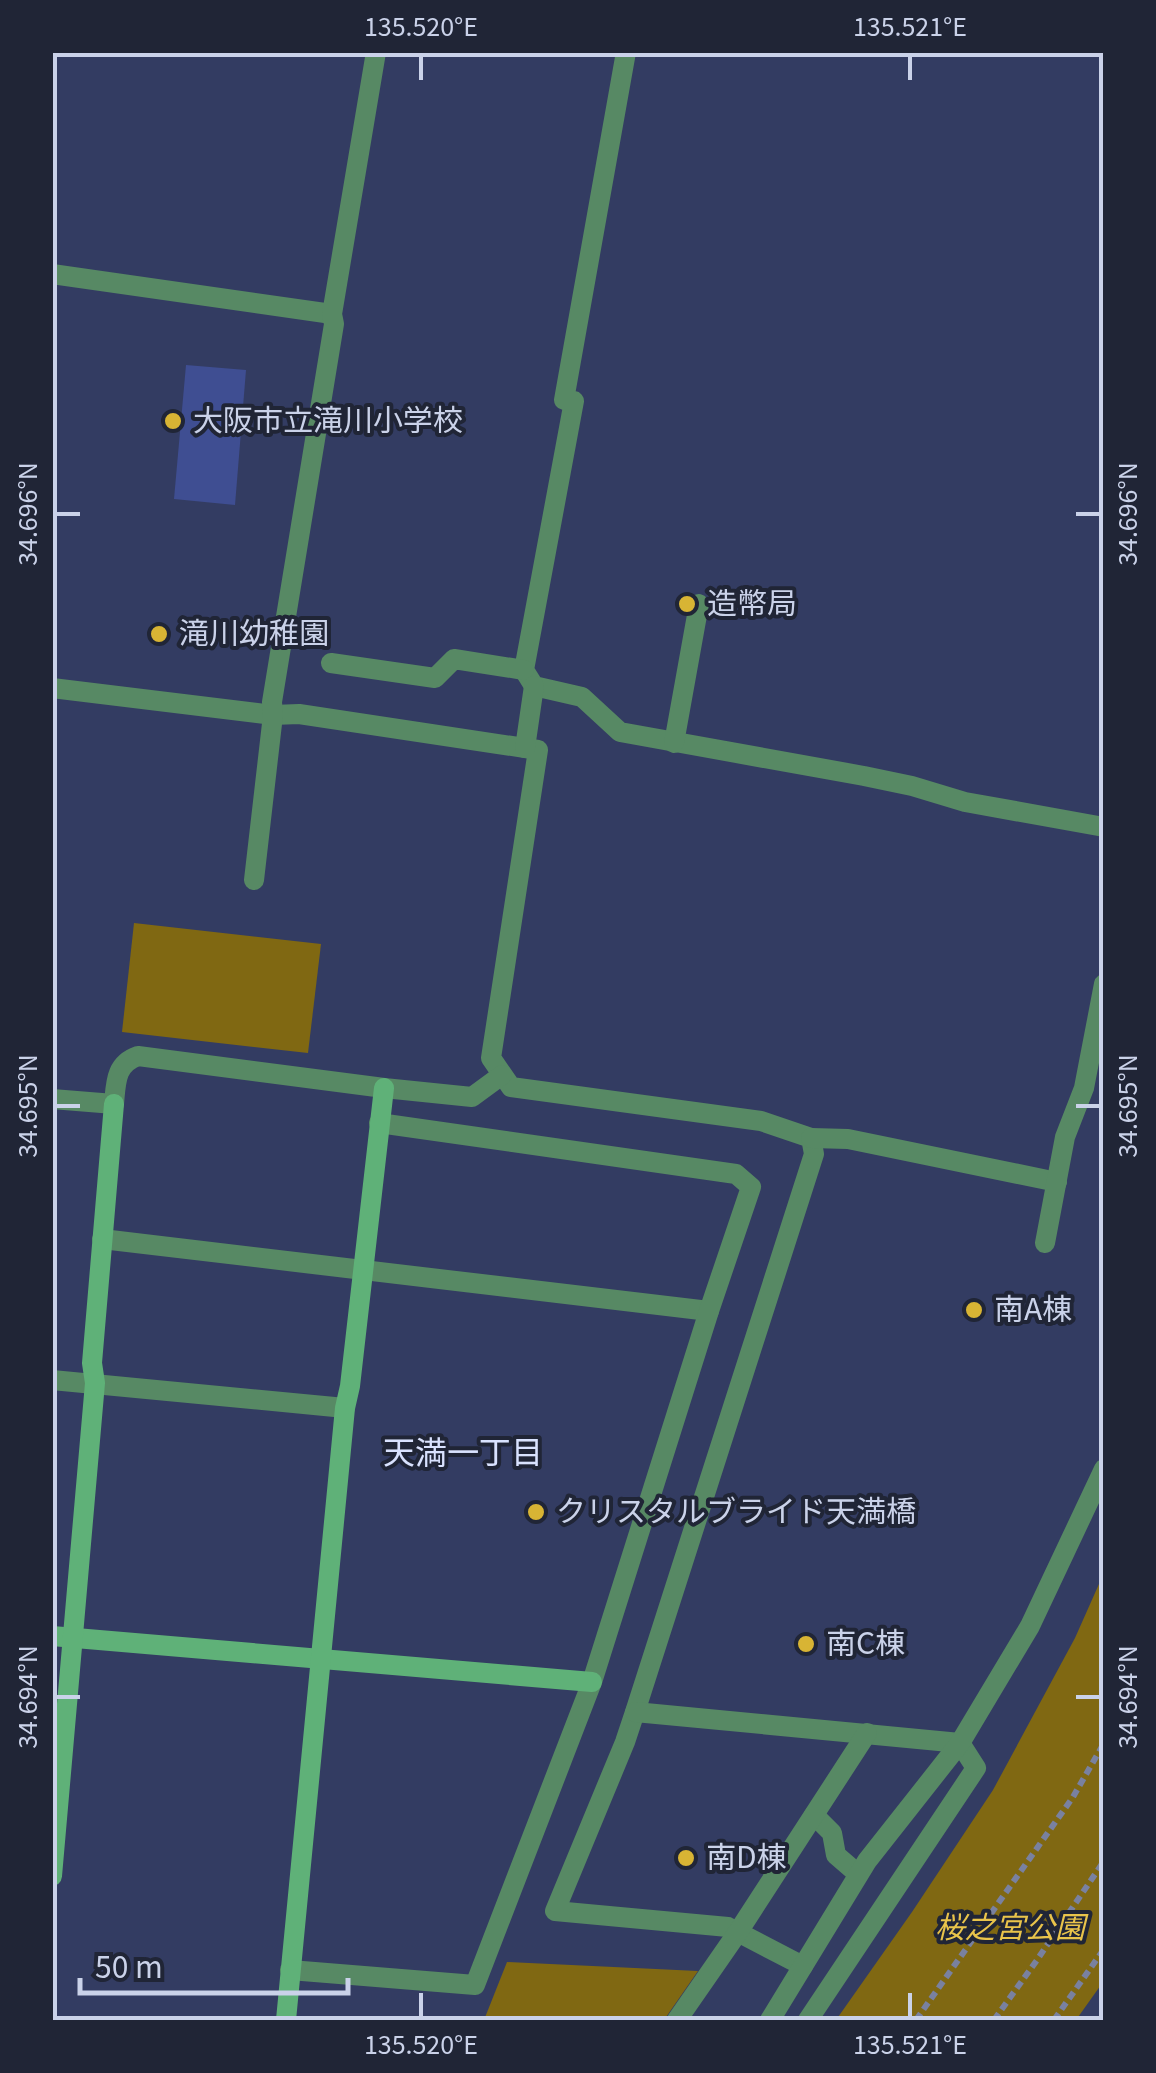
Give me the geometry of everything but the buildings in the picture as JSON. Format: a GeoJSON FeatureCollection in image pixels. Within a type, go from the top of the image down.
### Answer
{"type":"FeatureCollection","features":[{"type":"Feature","properties":{"kind":"street"},"geometry":{"type":"LineString","coordinates":[[254,880],[272,702],[376,52]]}},
{"type":"Feature","properties":{"kind":"street"},"geometry":{"type":"LineString","coordinates":[[525,748],[529,678],[574,401],[564,400],[626,52]]}},
{"type":"Feature","properties":{"kind":"street"},"geometry":{"type":"LineString","coordinates":[[52,274],[332,314]]}},
{"type":"Feature","properties":{"kind":"street"},"geometry":{"type":"LineString","coordinates":[[674,743],[698,604]]}},
{"type":"Feature","properties":{"kind":"street"},"geometry":{"type":"LineString","coordinates":[[331,663],[435,678],[454,658],[582,697],[620,732],[864,776],[965,802],[1104,827]]}},
{"type":"Feature","properties":{"kind":"street"},"geometry":{"type":"LineString","coordinates":[[52,688],[273,715],[299,714],[538,750],[490,1058],[510,1087],[761,1121],[811,1138],[848,1138],[1056,1182]]}},
{"type":"Feature","properties":{"kind":"street"},"geometry":{"type":"LineString","coordinates":[[1045,1243],[1065,1137],[1084,1088],[1104,984]]}},
{"type":"Feature","properties":{"kind":"street"},"geometry":{"type":"LineString","coordinates":[[52,1876],[63,1637],[95,1384],[92,1363],[102,1238],[121,1066],[138,1056],[472,1097],[502,1075]]}},
{"type":"Feature","properties":{"kind":"street"},"geometry":{"type":"LineString","coordinates":[[286,2020],[345,1408],[384,1088]]}},
{"type":"Feature","properties":{"kind":"street"},"geometry":{"type":"LineString","coordinates":[[52,1099],[114,1104]]}},
{"type":"Feature","properties":{"kind":"street"},"geometry":{"type":"LineString","coordinates":[[290,1970],[476,1985],[592,1682],[751,1187],[736,1174],[379,1123]]}},
{"type":"Feature","properties":{"kind":"street"},"geometry":{"type":"LineString","coordinates":[[802,1966],[728,1927],[554,1911],[635,1712],[814,1154],[811,1138]]}},
{"type":"Feature","properties":{"kind":"street"},"geometry":{"type":"LineString","coordinates":[[102,1238],[709,1311]]}},
{"type":"Feature","properties":{"kind":"street"},"geometry":{"type":"LineString","coordinates":[[52,1380],[345,1408]]}},
{"type":"Feature","properties":{"kind":"street"},"geometry":{"type":"LineString","coordinates":[[779,2017],[802,1966],[858,1874],[960,1743],[1030,1626],[1104,1469]]}},
{"type":"Feature","properties":{"kind":"street"},"geometry":{"type":"LineString","coordinates":[[63,1637],[592,1682]]}},
{"type":"Feature","properties":{"kind":"street"},"geometry":{"type":"LineString","coordinates":[[635,1712],[960,1743]]}},
{"type":"Feature","properties":{"kind":"street"},"geometry":{"type":"LineString","coordinates":[[677,2020],[867,1734]]}},
{"type":"Feature","properties":{"kind":"street"},"geometry":{"type":"LineString","coordinates":[[808,2020],[976,1768],[960,1743]]}},
{"type":"Feature","properties":{"kind":"street"},"geometry":{"type":"LineString","coordinates":[[814,1815],[832,1833],[836,1855],[858,1874]]}},
{"type":"Feature","properties":{"kind":"path"},"geometry":{"type":"LineString","coordinates":[[916,2020],[1073,1797],[1102,1748]]}},
{"type":"Feature","properties":{"kind":"path"},"geometry":{"type":"LineString","coordinates":[[994,2020],[1104,1861]]}},
{"type":"Feature","properties":{"kind":"path"},"geometry":{"type":"LineString","coordinates":[[1054,2020],[1104,1949]]}},
{"type":"Feature","properties":{"kind":"green space"},"geometry":{"type":"Polygon","coordinates":[[[134,923],[321,944],[308,1053],[122,1032],[134,923]]]}},
{"type":"Feature","properties":{"kind":"green space","name":"桜之宮公園"},"geometry":{"type":"Polygon","coordinates":[[[1103,1575],[1103,1982],[1076,2020],[836,2020],[993,1790],[1075,1638],[1103,1575]]]}},
{"type":"Feature","properties":{"kind":"green space"},"geometry":{"type":"Polygon","coordinates":[[[507,1962],[698,1971],[664,2020],[484,2020],[507,1962]]]}},
{"type":"Feature","properties":{"kind":"water"},"geometry":{"type":"Polygon","coordinates":[[[186,365],[246,370],[235,505],[174,499],[186,365]]]}},
{"type":"Feature","properties":{"kind":"place","name":"大阪市立滝川小学校"},"geometry":{"type":"Point","coordinates":[173,421]}},
{"type":"Feature","properties":{"kind":"place","name":"造幣局"},"geometry":{"type":"Point","coordinates":[687,604]}},
{"type":"Feature","properties":{"kind":"place","name":"滝川幼稚園"},"geometry":{"type":"Point","coordinates":[159,634]}},
{"type":"Feature","properties":{"kind":"place","name":"南A棟"},"geometry":{"type":"Point","coordinates":[974,1310]}},
{"type":"Feature","properties":{"kind":"place","name":"クリスタルブライド天満橋"},"geometry":{"type":"Point","coordinates":[536,1512]}},
{"type":"Feature","properties":{"kind":"place","name":"南C棟"},"geometry":{"type":"Point","coordinates":[806,1644]}},
{"type":"Feature","properties":{"kind":"place","name":"南D棟"},"geometry":{"type":"Point","coordinates":[686,1858]}},
{"type":"Feature","properties":{"kind":"district","name":"天満一丁目"},"geometry":{"type":"Point","coordinates":[463,1453]}}]}
